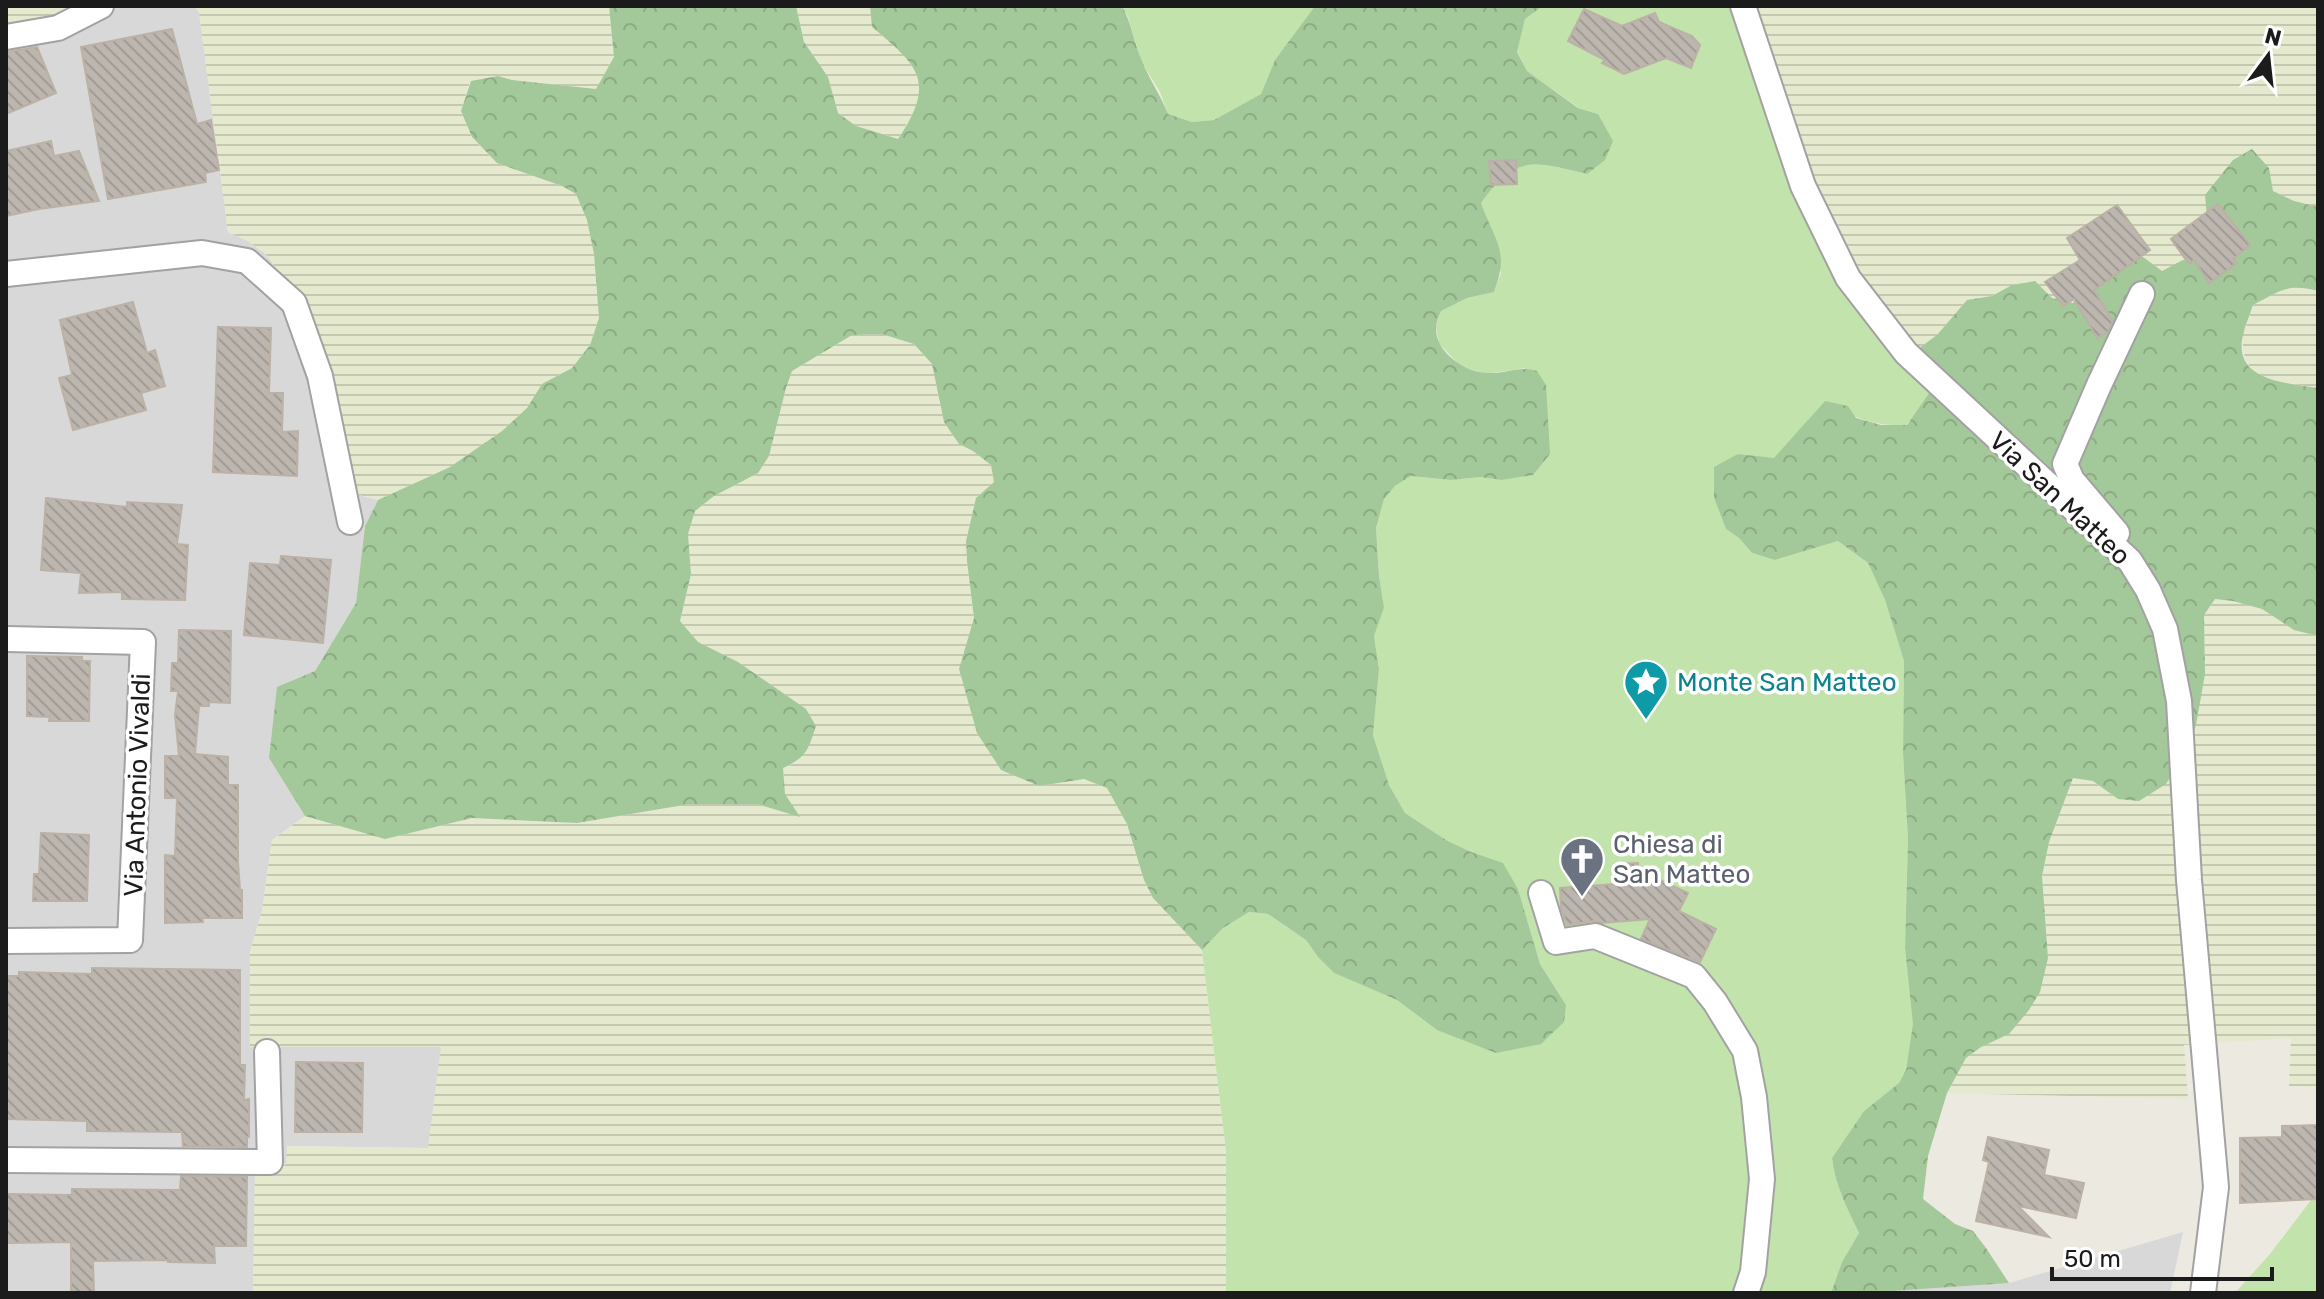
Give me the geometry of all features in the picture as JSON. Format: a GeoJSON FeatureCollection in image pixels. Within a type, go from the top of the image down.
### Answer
{"type":"FeatureCollection","features":[{"type":"Feature","properties":{"kind":"street"},"geometry":{"type":"LineString","coordinates":[[6,37],[58,28],[101,6]]}},
{"type":"Feature","properties":{"kind":"street","name":"Via San Matteo"},"geometry":{"type":"LineString","coordinates":[[1743,6],[1803,186],[1848,278],[1906,353],[2130,561],[2148,590],[2165,629],[2179,701],[2189,880],[2216,1187],[2203,1293]]}},
{"type":"Feature","properties":{"kind":"street"},"geometry":{"type":"LineString","coordinates":[[6,274],[202,253],[247,261],[294,303],[320,376],[350,522]]}},
{"type":"Feature","properties":{"kind":"street"},"geometry":{"type":"LineString","coordinates":[[2130,561],[2116,529],[2072,480],[2065,464],[2142,294]]}},
{"type":"Feature","properties":{"kind":"street","name":"Via Antonio Vivaldi"},"geometry":{"type":"LineString","coordinates":[[6,639],[143,642],[130,940],[6,941]]}},
{"type":"Feature","properties":{"kind":"street"},"geometry":{"type":"LineString","coordinates":[[1541,893],[1556,942],[1595,936],[1694,976],[1715,1002],[1745,1051],[1754,1097],[1762,1179],[1753,1272],[1746,1293]]}},
{"type":"Feature","properties":{"kind":"street"},"geometry":{"type":"LineString","coordinates":[[6,1160],[270,1162],[267,1052]]}},
{"type":"Feature","properties":{"kind":"shaded area"},"geometry":{"type":"Polygon","coordinates":[[[83,6],[194,6],[199,12],[228,232],[266,254],[294,293],[352,493],[378,500],[365,526],[356,603],[315,671],[269,758],[305,816],[272,840],[262,911],[250,952],[251,1047],[442,1046],[428,1148],[287,1146],[287,1165],[256,1164],[253,1293],[6,1293],[6,36],[83,6]]]}},
{"type":"Feature","properties":{"kind":"shaded area"},"geometry":{"type":"Polygon","coordinates":[[[2183,1232],[2170,1293],[1864,1293],[2009,1283],[2183,1232]]]}},
{"type":"Feature","properties":{"kind":"green space"},"geometry":{"type":"Polygon","coordinates":[[[6,6],[83,6],[6,36],[6,6]]]}},
{"type":"Feature","properties":{"kind":"green space"},"geometry":{"type":"Polygon","coordinates":[[[194,6],[609,6],[614,57],[596,89],[498,76],[470,82],[461,111],[472,138],[497,163],[576,193],[587,220],[594,254],[599,318],[590,345],[572,368],[542,384],[527,408],[502,431],[450,467],[378,500],[352,493],[294,293],[266,254],[228,232],[199,12],[194,6]]]}},
{"type":"Feature","properties":{"kind":"green space"},"geometry":{"type":"Polygon","coordinates":[[[609,6],[796,6],[804,42],[828,77],[838,113],[856,126],[898,139],[917,103],[917,77],[902,53],[872,27],[870,6],[1122,6],[1139,54],[1168,114],[1192,122],[1214,120],[1261,94],[1275,60],[1315,6],[1543,6],[1525,19],[1517,52],[1527,71],[1578,108],[1598,114],[1613,141],[1605,160],[1587,174],[1553,166],[1527,165],[1505,176],[1493,187],[1481,203],[1501,256],[1494,292],[1467,298],[1441,311],[1436,329],[1441,346],[1454,360],[1471,370],[1488,373],[1524,369],[1537,371],[1546,385],[1550,454],[1533,475],[1501,480],[1411,476],[1395,486],[1384,499],[1376,528],[1384,608],[1374,636],[1379,669],[1373,735],[1389,785],[1405,813],[1446,840],[1503,863],[1518,889],[1540,964],[1566,1005],[1564,1022],[1541,1044],[1496,1053],[1437,1030],[1397,1000],[1334,973],[1306,940],[1268,914],[1249,912],[1223,928],[1202,950],[1153,898],[1144,880],[1127,824],[1107,788],[1084,779],[1039,786],[1001,770],[977,733],[959,669],[974,618],[966,541],[976,498],[994,482],[991,465],[959,444],[944,422],[932,364],[914,344],[882,334],[852,335],[792,371],[769,456],[758,473],[714,496],[695,511],[688,534],[691,574],[680,621],[698,642],[738,662],[806,709],[816,726],[806,752],[783,768],[785,794],[800,817],[757,804],[690,804],[577,823],[472,818],[385,839],[305,816],[269,758],[277,687],[315,671],[356,603],[365,526],[378,500],[450,467],[502,431],[527,408],[542,384],[572,368],[590,345],[599,318],[594,254],[587,220],[576,194],[497,163],[472,137],[461,111],[471,81],[498,76],[596,89],[614,57],[609,6]]]}},
{"type":"Feature","properties":{"kind":"green space"},"geometry":{"type":"Polygon","coordinates":[[[796,6],[870,6],[872,27],[900,50],[919,76],[919,102],[898,139],[856,126],[838,113],[828,77],[804,42],[796,6]]]}},
{"type":"Feature","properties":{"kind":"green space"},"geometry":{"type":"Polygon","coordinates":[[[1122,6],[1315,6],[1275,60],[1261,94],[1214,120],[1192,122],[1168,114],[1160,92],[1142,63],[1122,6]]]}},
{"type":"Feature","properties":{"kind":"green space"},"geometry":{"type":"Polygon","coordinates":[[[1543,6],[1745,6],[1832,237],[1947,387],[1906,425],[1864,420],[1825,401],[1774,459],[1738,454],[1714,498],[1726,529],[1752,553],[1775,560],[1838,541],[1868,563],[1885,600],[1904,661],[1903,753],[1908,839],[1905,948],[1914,1024],[1906,1070],[1899,1083],[1864,1111],[1832,1158],[1839,1187],[1859,1233],[1842,1262],[1831,1293],[1226,1293],[1226,1151],[1202,950],[1223,928],[1249,912],[1268,914],[1306,940],[1334,973],[1397,1000],[1437,1030],[1566,1005],[1540,964],[1518,889],[1471,852],[1405,813],[1389,785],[1373,735],[1379,669],[1374,636],[1384,608],[1376,528],[1384,499],[1395,486],[1411,476],[1502,480],[1525,368],[1486,374],[1460,366],[1439,343],[1436,327],[1441,311],[1467,298],[1494,292],[1501,273],[1481,203],[1505,176],[1527,165],[1553,166],[1587,174],[1598,114],[1579,108],[1527,71],[1517,51],[1525,19],[1543,6]]]}},
{"type":"Feature","properties":{"kind":"green space"},"geometry":{"type":"Polygon","coordinates":[[[1745,6],[2318,6],[2318,207],[2272,191],[2269,168],[2207,217],[2206,256],[2183,260],[2162,271],[2143,257],[2087,285],[2073,303],[2052,298],[2035,281],[2013,285],[1992,296],[1967,300],[1937,335],[1918,349],[1832,237],[1745,6]]]}},
{"type":"Feature","properties":{"kind":"green space"},"geometry":{"type":"Polygon","coordinates":[[[2252,149],[2269,168],[2273,191],[2318,207],[2318,291],[2291,288],[2253,305],[2244,331],[2242,350],[2246,362],[2265,377],[2318,388],[2318,636],[2294,630],[2262,609],[2215,599],[2204,615],[2205,674],[2196,725],[2189,747],[2166,784],[2139,801],[2118,799],[2093,781],[2073,778],[2049,842],[2042,876],[2048,958],[2040,992],[2009,1034],[1966,1058],[1947,1093],[1928,1156],[1923,1199],[1955,1224],[1973,1231],[2009,1283],[1831,1293],[1842,1262],[1859,1233],[1839,1187],[1832,1158],[1864,1111],[1899,1083],[1906,1070],[1913,1024],[1905,948],[1908,839],[1903,753],[1904,661],[1885,600],[1868,563],[1838,541],[1775,560],[1752,553],[1726,529],[1714,498],[1714,467],[1738,454],[1774,458],[1825,401],[1848,406],[1856,418],[1881,425],[1907,425],[1930,392],[1947,387],[1918,349],[1937,335],[1967,300],[1992,296],[2012,285],[2035,281],[2052,298],[2073,303],[2121,253],[2143,257],[2162,271],[2183,260],[2206,256],[2205,195],[2233,160],[2252,149]]]}},
{"type":"Feature","properties":{"kind":"green space"},"geometry":{"type":"Polygon","coordinates":[[[2302,287],[2318,291],[2318,388],[2256,374],[2245,360],[2242,338],[2253,305],[2285,288],[2302,287]]]}},
{"type":"Feature","properties":{"kind":"green space"},"geometry":{"type":"Polygon","coordinates":[[[882,334],[914,344],[932,364],[944,422],[959,444],[991,465],[994,482],[976,498],[966,541],[974,618],[959,669],[969,700],[1001,770],[1039,786],[1084,779],[1107,787],[1127,824],[1144,880],[1153,898],[1202,950],[1226,1151],[1226,1293],[253,1293],[255,1164],[286,1165],[287,1146],[428,1148],[441,1047],[250,1047],[250,952],[262,911],[272,840],[305,816],[385,839],[472,818],[577,823],[690,804],[757,804],[799,816],[785,795],[783,768],[799,761],[806,709],[738,662],[698,642],[680,621],[691,574],[688,534],[695,511],[714,496],[758,473],[769,456],[792,371],[852,335],[882,334]]]}},
{"type":"Feature","properties":{"kind":"green space"},"geometry":{"type":"Polygon","coordinates":[[[2215,599],[2262,609],[2294,630],[2318,636],[2318,1087],[2289,1086],[2291,1038],[2184,1045],[2188,1099],[1947,1093],[1966,1058],[2009,1033],[2048,958],[2042,876],[2049,842],[2073,778],[2093,781],[2118,799],[2205,674],[2204,615],[2215,599]]]}},
{"type":"Feature","properties":{"kind":"green space"},"geometry":{"type":"Polygon","coordinates":[[[2318,1191],[2318,1293],[2235,1293],[2270,1254],[2318,1191]]]}},
{"type":"Feature","properties":{"kind":"building"},"geometry":{"type":"Polygon","coordinates":[[[1584,9],[1622,26],[1655,13],[1659,22],[1692,36],[1700,45],[1691,68],[1666,58],[1624,74],[1602,63],[1605,60],[1568,41],[1584,9]]]}},
{"type":"Feature","properties":{"kind":"building"},"geometry":{"type":"Polygon","coordinates":[[[172,29],[197,124],[211,120],[219,170],[205,173],[206,182],[108,199],[81,47],[172,29]]]}},
{"type":"Feature","properties":{"kind":"building"},"geometry":{"type":"Polygon","coordinates":[[[37,47],[56,93],[6,114],[6,52],[37,47]]]}},
{"type":"Feature","properties":{"kind":"building"},"geometry":{"type":"Polygon","coordinates":[[[51,141],[54,156],[79,151],[99,201],[6,216],[6,151],[51,141]]]}},
{"type":"Feature","properties":{"kind":"building"},"geometry":{"type":"Polygon","coordinates":[[[1516,160],[1517,184],[1491,185],[1489,161],[1516,160]]]}},
{"type":"Feature","properties":{"kind":"building"},"geometry":{"type":"Polygon","coordinates":[[[2218,204],[2250,245],[2233,259],[2237,263],[2209,283],[2194,260],[2189,264],[2171,239],[2218,204]]]}},
{"type":"Feature","properties":{"kind":"building"},"geometry":{"type":"Polygon","coordinates":[[[2117,205],[2150,250],[2094,290],[2113,321],[2108,332],[2097,338],[2074,299],[2063,306],[2045,282],[2080,260],[2067,238],[2117,205]]]}},
{"type":"Feature","properties":{"kind":"building"},"geometry":{"type":"Polygon","coordinates":[[[133,302],[147,353],[155,350],[165,386],[141,393],[146,410],[73,430],[59,378],[72,375],[60,320],[133,302]]]}},
{"type":"Feature","properties":{"kind":"building"},"geometry":{"type":"Polygon","coordinates":[[[218,327],[271,328],[269,393],[283,393],[282,432],[298,431],[297,476],[213,472],[218,327]]]}},
{"type":"Feature","properties":{"kind":"building"},"geometry":{"type":"Polygon","coordinates":[[[46,498],[127,507],[127,502],[182,505],[177,544],[188,545],[185,600],[122,599],[122,592],[79,593],[81,573],[41,570],[46,498]]]}},
{"type":"Feature","properties":{"kind":"building"},"geometry":{"type":"Polygon","coordinates":[[[281,556],[331,560],[323,643],[244,635],[250,563],[280,565],[281,556]]]}},
{"type":"Feature","properties":{"kind":"building"},"geometry":{"type":"Polygon","coordinates":[[[179,630],[231,631],[230,703],[209,702],[209,706],[199,706],[195,754],[228,757],[228,785],[238,785],[242,918],[202,918],[203,922],[165,923],[165,855],[175,856],[177,798],[165,798],[165,756],[179,756],[175,715],[178,691],[171,691],[172,663],[178,663],[179,630]]]}},
{"type":"Feature","properties":{"kind":"building"},"geometry":{"type":"Polygon","coordinates":[[[27,656],[82,657],[82,661],[90,661],[89,721],[49,721],[50,717],[27,716],[27,656]]]}},
{"type":"Feature","properties":{"kind":"building"},"geometry":{"type":"Polygon","coordinates":[[[41,833],[89,835],[87,901],[33,901],[34,874],[39,874],[41,833]]]}},
{"type":"Feature","properties":{"kind":"building"},"geometry":{"type":"Polygon","coordinates":[[[1638,863],[1638,870],[1688,893],[1679,911],[1716,929],[1700,962],[1641,939],[1650,919],[1567,925],[1561,908],[1560,888],[1616,884],[1615,864],[1638,863]]]}},
{"type":"Feature","properties":{"kind":"building"},"geometry":{"type":"Polygon","coordinates":[[[92,968],[240,970],[240,1065],[245,1065],[244,1100],[249,1099],[247,1147],[183,1146],[182,1132],[87,1131],[87,1121],[6,1119],[6,976],[19,976],[19,972],[92,974],[92,968]]]}},
{"type":"Feature","properties":{"kind":"building"},"geometry":{"type":"Polygon","coordinates":[[[296,1062],[363,1063],[362,1132],[295,1132],[296,1062]]]}},
{"type":"Feature","properties":{"kind":"building"},"geometry":{"type":"Polygon","coordinates":[[[2318,1125],[2317,1199],[2240,1203],[2240,1138],[2282,1137],[2282,1126],[2318,1125]]]}},
{"type":"Feature","properties":{"kind":"building"},"geometry":{"type":"Polygon","coordinates":[[[1988,1137],[2049,1150],[2044,1175],[2084,1183],[2076,1218],[2018,1206],[2049,1237],[1976,1221],[1989,1162],[1983,1160],[1988,1137]]]}},
{"type":"Feature","properties":{"kind":"building"},"geometry":{"type":"Polygon","coordinates":[[[181,1176],[247,1177],[246,1246],[214,1246],[215,1263],[93,1261],[94,1293],[71,1293],[71,1242],[6,1243],[6,1194],[72,1195],[72,1189],[180,1190],[181,1176]]]}},
{"type":"Feature","properties":{"kind":"place","name":"Monte San Matteo"},"geometry":{"type":"Point","coordinates":[1646,721]}},
{"type":"Feature","properties":{"kind":"place","name":"Chiesa di San Matteo"},"geometry":{"type":"Point","coordinates":[1582,898]}}]}
